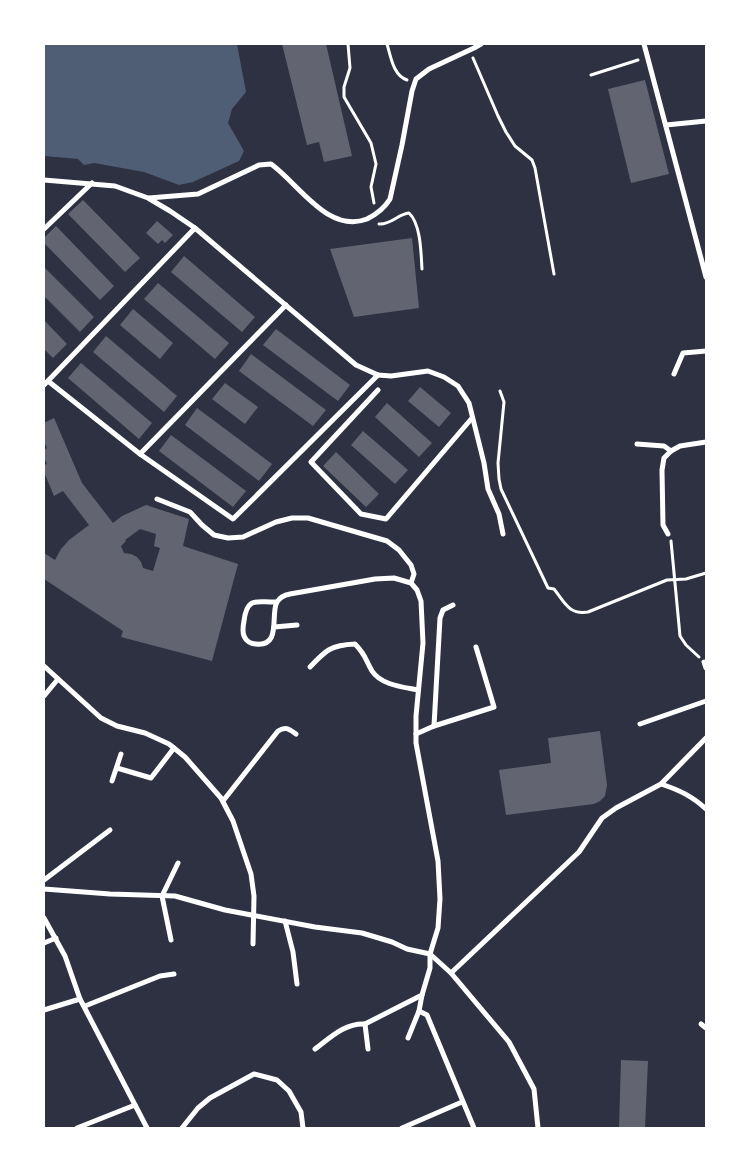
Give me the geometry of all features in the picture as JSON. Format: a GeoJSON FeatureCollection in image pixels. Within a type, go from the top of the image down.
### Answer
{"type":"FeatureCollection","features":[{"type":"Feature","properties":{"kind":"street"},"geometry":{"type":"LineString","coordinates":[[148,198],[198,194],[259,165],[271,164],[330,217],[344,222],[358,222],[372,216],[386,206],[392,191],[416,79],[429,69],[481,44]]}},
{"type":"Feature","properties":{"kind":"street"},"geometry":{"type":"LineString","coordinates":[[644,44],[706,277]]}},
{"type":"Feature","properties":{"kind":"street"},"geometry":{"type":"LineString","coordinates":[[666,125],[706,121]]}},
{"type":"Feature","properties":{"kind":"street"},"geometry":{"type":"LineString","coordinates":[[44,180],[115,186],[148,198],[195,228],[356,365],[378,375],[391,376],[428,371],[444,377],[458,386],[469,403],[484,463],[488,489],[499,514],[503,534]]}},
{"type":"Feature","properties":{"kind":"street"},"geometry":{"type":"LineString","coordinates":[[44,229],[92,183]]}},
{"type":"Feature","properties":{"kind":"street"},"geometry":{"type":"LineString","coordinates":[[195,228],[46,383],[140,454],[233,519],[378,375]]}},
{"type":"Feature","properties":{"kind":"street"},"geometry":{"type":"LineString","coordinates":[[140,454],[286,305]]}},
{"type":"Feature","properties":{"kind":"street"},"geometry":{"type":"LineString","coordinates":[[674,374],[683,353],[706,351]]}},
{"type":"Feature","properties":{"kind":"street"},"geometry":{"type":"LineString","coordinates":[[378,390],[311,462],[361,514],[386,518],[472,418]]}},
{"type":"Feature","properties":{"kind":"street"},"geometry":{"type":"LineString","coordinates":[[668,534],[663,525],[662,470],[664,458],[680,446],[706,442]]}},
{"type":"Feature","properties":{"kind":"street"},"geometry":{"type":"LineString","coordinates":[[637,444],[664,446],[671,451]]}},
{"type":"Feature","properties":{"kind":"street"},"geometry":{"type":"LineString","coordinates":[[157,499],[190,512],[214,534],[228,538],[243,537],[276,522],[292,518],[308,518],[387,541],[399,550],[411,565],[414,574],[411,583]]}},
{"type":"Feature","properties":{"kind":"street"},"geometry":{"type":"LineString","coordinates":[[277,602],[260,600],[252,602],[247,607],[243,629],[247,641],[259,645],[268,641],[273,634],[277,602],[283,596],[290,594],[375,579],[394,578],[411,583],[417,590],[421,601],[423,643],[418,690],[416,743],[438,861],[440,899],[438,928],[430,954],[430,968],[419,1011],[408,1038]]}},
{"type":"Feature","properties":{"kind":"street"},"geometry":{"type":"LineString","coordinates":[[434,726],[440,618],[443,610],[453,605]]}},
{"type":"Feature","properties":{"kind":"street"},"geometry":{"type":"LineString","coordinates":[[274,627],[297,625]]}},
{"type":"Feature","properties":{"kind":"street"},"geometry":{"type":"LineString","coordinates":[[310,667],[324,651],[337,645],[355,644],[364,653],[372,672],[381,680],[418,690]]}},
{"type":"Feature","properties":{"kind":"street"},"geometry":{"type":"LineString","coordinates":[[416,734],[434,726],[494,708],[476,647]]}},
{"type":"Feature","properties":{"kind":"street"},"geometry":{"type":"LineString","coordinates":[[704,662],[706,668]]}},
{"type":"Feature","properties":{"kind":"street"},"geometry":{"type":"LineString","coordinates":[[44,666],[101,718],[117,726],[145,733],[169,744],[205,778],[223,801],[236,830],[251,874],[255,915],[253,944]]}},
{"type":"Feature","properties":{"kind":"street"},"geometry":{"type":"LineString","coordinates":[[44,696],[58,679]]}},
{"type":"Feature","properties":{"kind":"street"},"geometry":{"type":"LineString","coordinates":[[640,724],[706,701]]}},
{"type":"Feature","properties":{"kind":"street"},"geometry":{"type":"LineString","coordinates":[[223,801],[278,731],[282,728],[288,728],[296,734]]}},
{"type":"Feature","properties":{"kind":"street"},"geometry":{"type":"LineString","coordinates":[[451,973],[579,852],[602,818],[616,808],[661,784],[706,738]]}},
{"type":"Feature","properties":{"kind":"street"},"geometry":{"type":"LineString","coordinates":[[117,768],[151,778],[174,748]]}},
{"type":"Feature","properties":{"kind":"street"},"geometry":{"type":"LineString","coordinates":[[112,781],[122,754]]}},
{"type":"Feature","properties":{"kind":"street"},"geometry":{"type":"LineString","coordinates":[[661,784],[680,790],[695,799],[706,809]]}},
{"type":"Feature","properties":{"kind":"street"},"geometry":{"type":"LineString","coordinates":[[44,880],[110,830]]}},
{"type":"Feature","properties":{"kind":"street"},"geometry":{"type":"LineString","coordinates":[[170,940],[162,896],[178,863]]}},
{"type":"Feature","properties":{"kind":"street"},"geometry":{"type":"LineString","coordinates":[[44,889],[175,896],[225,910],[315,927],[362,933],[392,942],[407,949],[430,954],[451,973],[510,1042],[534,1089],[538,1128]]}},
{"type":"Feature","properties":{"kind":"street"},"geometry":{"type":"LineString","coordinates":[[44,918],[65,956],[80,999],[147,1128]]}},
{"type":"Feature","properties":{"kind":"street"},"geometry":{"type":"LineString","coordinates":[[285,921],[293,952],[297,984]]}},
{"type":"Feature","properties":{"kind":"street"},"geometry":{"type":"LineString","coordinates":[[44,942],[56,938]]}},
{"type":"Feature","properties":{"kind":"street"},"geometry":{"type":"LineString","coordinates":[[85,1006],[160,976],[174,974]]}},
{"type":"Feature","properties":{"kind":"street"},"geometry":{"type":"LineString","coordinates":[[315,1049],[345,1027],[358,1023],[364,1024],[422,995]]}},
{"type":"Feature","properties":{"kind":"street"},"geometry":{"type":"LineString","coordinates":[[44,1010],[80,999]]}},
{"type":"Feature","properties":{"kind":"street"},"geometry":{"type":"LineString","coordinates":[[419,1011],[427,1015],[474,1128]]}},
{"type":"Feature","properties":{"kind":"street"},"geometry":{"type":"LineString","coordinates":[[364,1024],[368,1049]]}},
{"type":"Feature","properties":{"kind":"street"},"geometry":{"type":"LineString","coordinates":[[701,1024],[706,1028]]}},
{"type":"Feature","properties":{"kind":"street"},"geometry":{"type":"LineString","coordinates":[[182,1128],[198,1108],[210,1098],[254,1074],[277,1080],[289,1091],[301,1112],[303,1128]]}},
{"type":"Feature","properties":{"kind":"street"},"geometry":{"type":"LineString","coordinates":[[402,1128],[462,1102]]}},
{"type":"Feature","properties":{"kind":"street"},"geometry":{"type":"LineString","coordinates":[[77,1128],[135,1105]]}},
{"type":"Feature","properties":{"kind":"path"},"geometry":{"type":"LineString","coordinates":[[348,44],[350,68],[344,87],[344,97],[371,144],[376,164],[371,193],[379,212]]}},
{"type":"Feature","properties":{"kind":"path"},"geometry":{"type":"LineString","coordinates":[[387,44],[399,74],[403,79],[415,83]]}},
{"type":"Feature","properties":{"kind":"path"},"geometry":{"type":"LineString","coordinates":[[470,50],[506,132],[516,146],[532,160],[554,274]]}},
{"type":"Feature","properties":{"kind":"path"},"geometry":{"type":"LineString","coordinates":[[591,75],[648,57]]}},
{"type":"Feature","properties":{"kind":"path"},"geometry":{"type":"LineString","coordinates":[[372,216],[380,225],[388,223],[405,213],[409,213],[412,216],[416,223],[421,249],[422,269]]}},
{"type":"Feature","properties":{"kind":"path"},"geometry":{"type":"LineString","coordinates":[[500,391],[504,402],[498,463],[500,484],[548,588],[554,589],[573,612],[579,614],[588,612],[667,580],[686,579],[706,573]]}},
{"type":"Feature","properties":{"kind":"path"},"geometry":{"type":"LineString","coordinates":[[668,534],[673,545],[680,636],[686,646],[704,662]]}},
{"type":"Feature","properties":{"kind":"water"},"geometry":{"type":"Polygon","coordinates":[[[44,44],[237,44],[246,92],[232,109],[228,123],[244,151],[239,161],[193,182],[179,185],[144,172],[94,163],[84,165],[78,159],[44,156],[44,44]]]}},
{"type":"Feature","properties":{"kind":"building"},"geometry":{"type":"Polygon","coordinates":[[[282,44],[326,44],[352,156],[324,162],[319,142],[307,145],[282,44]]]}},
{"type":"Feature","properties":{"kind":"building"},"geometry":{"type":"Polygon","coordinates":[[[645,80],[669,174],[631,183],[608,89],[645,80]]]}},
{"type":"Feature","properties":{"kind":"building"},"geometry":{"type":"Polygon","coordinates":[[[83,200],[140,258],[125,272],[68,214],[83,200]]]}},
{"type":"Feature","properties":{"kind":"building"},"geometry":{"type":"Polygon","coordinates":[[[157,221],[173,235],[165,243],[162,240],[158,244],[146,233],[157,221]]]}},
{"type":"Feature","properties":{"kind":"building"},"geometry":{"type":"Polygon","coordinates":[[[56,226],[114,286],[100,300],[44,243],[44,238],[56,226]]]}},
{"type":"Feature","properties":{"kind":"building"},"geometry":{"type":"Polygon","coordinates":[[[412,238],[419,308],[354,317],[330,249],[412,238]]]}},
{"type":"Feature","properties":{"kind":"building"},"geometry":{"type":"Polygon","coordinates":[[[184,256],[255,317],[242,332],[171,272],[184,256]]]}},
{"type":"Feature","properties":{"kind":"building"},"geometry":{"type":"Polygon","coordinates":[[[44,267],[94,317],[80,332],[44,296],[44,267]]]}},
{"type":"Feature","properties":{"kind":"building"},"geometry":{"type":"Polygon","coordinates":[[[158,283],[229,343],[215,359],[144,299],[158,283]]]}},
{"type":"Feature","properties":{"kind":"building"},"geometry":{"type":"Polygon","coordinates":[[[133,309],[173,343],[160,359],[120,325],[133,309]]]}},
{"type":"Feature","properties":{"kind":"building"},"geometry":{"type":"Polygon","coordinates":[[[44,320],[67,344],[53,358],[44,349],[44,320]]]}},
{"type":"Feature","properties":{"kind":"building"},"geometry":{"type":"Polygon","coordinates":[[[276,329],[350,385],[338,401],[263,345],[276,329]]]}},
{"type":"Feature","properties":{"kind":"building"},"geometry":{"type":"Polygon","coordinates":[[[106,336],[177,396],[164,412],[93,352],[106,336]]]}},
{"type":"Feature","properties":{"kind":"building"},"geometry":{"type":"Polygon","coordinates":[[[251,354],[326,410],[313,426],[239,371],[251,354]]]}},
{"type":"Feature","properties":{"kind":"building"},"geometry":{"type":"Polygon","coordinates":[[[81,363],[152,423],[139,439],[68,378],[81,363]]]}},
{"type":"Feature","properties":{"kind":"building"},"geometry":{"type":"Polygon","coordinates":[[[225,383],[258,407],[245,424],[212,399],[225,383]]]}},
{"type":"Feature","properties":{"kind":"building"},"geometry":{"type":"Polygon","coordinates":[[[420,387],[451,413],[439,427],[408,401],[420,387]]]}},
{"type":"Feature","properties":{"kind":"building"},"geometry":{"type":"Polygon","coordinates":[[[387,403],[432,443],[419,457],[375,417],[387,403]]]}},
{"type":"Feature","properties":{"kind":"building"},"geometry":{"type":"Polygon","coordinates":[[[197,408],[272,464],[259,481],[185,425],[197,408]]]}},
{"type":"Feature","properties":{"kind":"building"},"geometry":{"type":"Polygon","coordinates":[[[54,418],[82,483],[113,523],[122,516],[146,505],[189,519],[183,546],[238,564],[212,661],[121,637],[123,631],[44,579],[44,553],[55,560],[69,540],[89,525],[63,491],[54,496],[44,472],[44,465],[47,464],[44,450],[47,448],[44,441],[44,423],[54,418]],[[140,529],[125,540],[121,546],[124,553],[137,557],[143,568],[153,571],[160,548],[154,546],[156,534],[140,529]]]}},
{"type":"Feature","properties":{"kind":"building"},"geometry":{"type":"Polygon","coordinates":[[[363,431],[408,470],[395,484],[351,445],[363,431]]]}},
{"type":"Feature","properties":{"kind":"building"},"geometry":{"type":"Polygon","coordinates":[[[171,435],[246,491],[233,507],[159,451],[171,435]]]}},
{"type":"Feature","properties":{"kind":"building"},"geometry":{"type":"Polygon","coordinates":[[[336,452],[379,494],[366,507],[323,466],[336,452]]]}},
{"type":"Feature","properties":{"kind":"building"},"geometry":{"type":"Polygon","coordinates":[[[600,731],[607,785],[605,796],[600,801],[594,804],[506,815],[499,770],[551,763],[548,738],[600,731]]]}},
{"type":"Feature","properties":{"kind":"building"},"geometry":{"type":"Polygon","coordinates":[[[621,1060],[648,1061],[645,1128],[619,1128],[621,1060]]]}}]}
